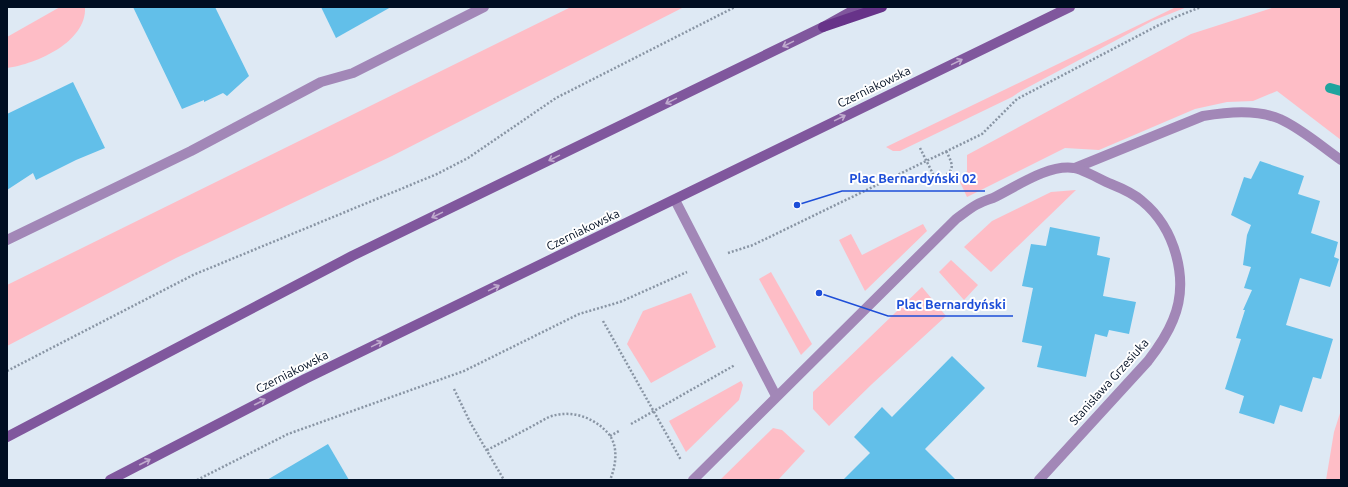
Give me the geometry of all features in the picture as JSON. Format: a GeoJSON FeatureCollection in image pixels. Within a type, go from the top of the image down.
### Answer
{"type":"FeatureCollection","features":[{"type":"Feature","properties":{"kind":"main road"},"geometry":{"type":"LineString","coordinates":[[7,436],[352,256],[823,27],[859,7]]}},
{"type":"Feature","properties":{"kind":"main road"},"geometry":{"type":"LineString","coordinates":[[823,27],[882,7]]}},
{"type":"Feature","properties":{"kind":"main road","name":"Czerniakowska"},"geometry":{"type":"LineString","coordinates":[[110,480],[305,379],[676,200],[805,135],[1070,7]]}},
{"type":"Feature","properties":{"kind":"street"},"geometry":{"type":"LineString","coordinates":[[7,240],[191,151],[321,82],[353,73],[484,7]]}},
{"type":"Feature","properties":{"kind":"street"},"geometry":{"type":"LineString","coordinates":[[1075,168],[1203,116],[1225,112],[1261,114],[1279,119],[1303,132],[1341,160]]}},
{"type":"Feature","properties":{"kind":"street","name":"Stanisława Grzesiuka"},"geometry":{"type":"LineString","coordinates":[[693,480],[956,219],[977,204],[1016,185],[1056,169],[1075,168],[1119,187],[1142,201],[1162,224],[1172,240],[1181,279],[1174,319],[1163,341],[1148,361],[1039,480]]}},
{"type":"Feature","properties":{"kind":"street"},"geometry":{"type":"LineString","coordinates":[[676,200],[776,396]]}},
{"type":"Feature","properties":{"kind":"path"},"geometry":{"type":"LineString","coordinates":[[7,371],[193,275],[437,174],[468,158],[556,98],[735,7]]}},
{"type":"Feature","properties":{"kind":"path"},"geometry":{"type":"LineString","coordinates":[[723,255],[753,245],[982,134],[1017,100],[1164,23],[1201,7]]}},
{"type":"Feature","properties":{"kind":"path"},"geometry":{"type":"LineString","coordinates":[[920,148],[936,180],[949,174],[952,168],[952,161],[946,151]]}},
{"type":"Feature","properties":{"kind":"path"},"geometry":{"type":"LineString","coordinates":[[197,480],[288,434],[464,371],[579,314],[620,302],[693,269]]}},
{"type":"Feature","properties":{"kind":"path"},"geometry":{"type":"LineString","coordinates":[[603,321],[685,466]]}},
{"type":"Feature","properties":{"kind":"path"},"geometry":{"type":"LineString","coordinates":[[631,424],[755,354]]}},
{"type":"Feature","properties":{"kind":"path"},"geometry":{"type":"LineString","coordinates":[[454,389],[470,422],[504,480]]}},
{"type":"Feature","properties":{"kind":"path"},"geometry":{"type":"LineString","coordinates":[[486,450],[549,418],[564,414],[579,415],[601,426],[610,436],[616,460],[614,473],[610,480]]}},
{"type":"Feature","properties":{"kind":"path"},"geometry":{"type":"LineString","coordinates":[[610,436],[619,431]]}},
{"type":"Feature","properties":{"kind":"shaded area"},"geometry":{"type":"Polygon","coordinates":[[[60,7],[85,7],[83,20],[78,31],[69,41],[45,56],[32,62],[7,68],[7,37],[60,7]]]}},
{"type":"Feature","properties":{"kind":"shaded area"},"geometry":{"type":"Polygon","coordinates":[[[571,7],[684,7],[392,156],[176,258],[7,346],[7,285],[571,7]]]}},
{"type":"Feature","properties":{"kind":"shaded area"},"geometry":{"type":"Polygon","coordinates":[[[1176,7],[1187,7],[1152,21],[1012,97],[900,151],[893,151],[886,147],[1176,7]]]}},
{"type":"Feature","properties":{"kind":"shaded area"},"geometry":{"type":"Polygon","coordinates":[[[1275,7],[1341,7],[1341,140],[1277,91],[1253,101],[1227,102],[1195,109],[1099,150],[1065,148],[967,197],[960,182],[967,171],[967,155],[1191,34],[1275,7]]]}},
{"type":"Feature","properties":{"kind":"shaded area"},"geometry":{"type":"Polygon","coordinates":[[[1076,190],[991,272],[964,247],[992,221],[1051,192],[1076,190]]]}},
{"type":"Feature","properties":{"kind":"shaded area"},"geometry":{"type":"Polygon","coordinates":[[[923,224],[927,231],[865,291],[839,240],[851,234],[862,255],[923,224]]]}},
{"type":"Feature","properties":{"kind":"shaded area"},"geometry":{"type":"Polygon","coordinates":[[[951,260],[978,285],[964,300],[939,272],[951,260]]]}},
{"type":"Feature","properties":{"kind":"shaded area"},"geometry":{"type":"Polygon","coordinates":[[[771,272],[812,344],[801,355],[759,279],[771,272]]]}},
{"type":"Feature","properties":{"kind":"shaded area"},"geometry":{"type":"Polygon","coordinates":[[[922,287],[946,316],[829,426],[813,409],[813,392],[922,287]]]}},
{"type":"Feature","properties":{"kind":"shaded area"},"geometry":{"type":"Polygon","coordinates":[[[691,293],[716,347],[651,383],[627,344],[643,311],[691,293]]]}},
{"type":"Feature","properties":{"kind":"shaded area"},"geometry":{"type":"Polygon","coordinates":[[[741,381],[743,385],[739,400],[686,452],[669,421],[741,381]]]}},
{"type":"Feature","properties":{"kind":"shaded area"},"geometry":{"type":"Polygon","coordinates":[[[1341,410],[1341,479],[1326,480],[1334,432],[1341,410]]]}},
{"type":"Feature","properties":{"kind":"shaded area"},"geometry":{"type":"Polygon","coordinates":[[[773,428],[782,430],[805,451],[778,480],[720,480],[773,428]]]}},
{"type":"Feature","properties":{"kind":"building"},"geometry":{"type":"Polygon","coordinates":[[[133,7],[215,7],[249,76],[227,96],[223,93],[204,102],[204,100],[182,109],[133,7]]]}},
{"type":"Feature","properties":{"kind":"building"},"geometry":{"type":"Polygon","coordinates":[[[321,7],[391,7],[336,38],[321,7]]]}},
{"type":"Feature","properties":{"kind":"building"},"geometry":{"type":"Polygon","coordinates":[[[73,82],[105,148],[76,160],[36,180],[33,173],[7,190],[7,114],[73,82]]]}},
{"type":"Feature","properties":{"kind":"building"},"geometry":{"type":"Polygon","coordinates":[[[1260,161],[1304,176],[1298,194],[1320,201],[1311,233],[1338,242],[1334,257],[1339,259],[1330,287],[1300,278],[1286,325],[1333,339],[1321,379],[1313,377],[1302,412],[1280,405],[1274,424],[1239,413],[1244,396],[1225,389],[1241,339],[1236,338],[1245,310],[1243,310],[1252,290],[1244,288],[1251,267],[1243,265],[1247,235],[1251,225],[1231,215],[1244,177],[1251,179],[1260,161]]]}},
{"type":"Feature","properties":{"kind":"building"},"geometry":{"type":"Polygon","coordinates":[[[1050,227],[1100,237],[1097,255],[1110,258],[1103,296],[1136,302],[1129,334],[1109,330],[1107,337],[1095,334],[1086,377],[1037,367],[1042,346],[1022,342],[1033,288],[1022,286],[1031,244],[1046,246],[1050,227]]]}},
{"type":"Feature","properties":{"kind":"building"},"geometry":{"type":"Polygon","coordinates":[[[952,356],[985,388],[925,449],[956,480],[843,480],[870,453],[854,437],[882,407],[892,417],[952,356]]]}},
{"type":"Feature","properties":{"kind":"building"},"geometry":{"type":"Polygon","coordinates":[[[328,444],[349,480],[267,480],[328,444]]]}},
{"type":"Feature","properties":{"kind":"waterway"},"geometry":{"type":"LineString","coordinates":[[1330,88],[1341,91]]}},
{"type":"Feature","properties":{"kind":"place","name":"Plac Bernardyński 02"},"geometry":{"type":"Point","coordinates":[797,205]}},
{"type":"Feature","properties":{"kind":"place","name":"Plac Bernardyński"},"geometry":{"type":"Point","coordinates":[819,293]}}]}
